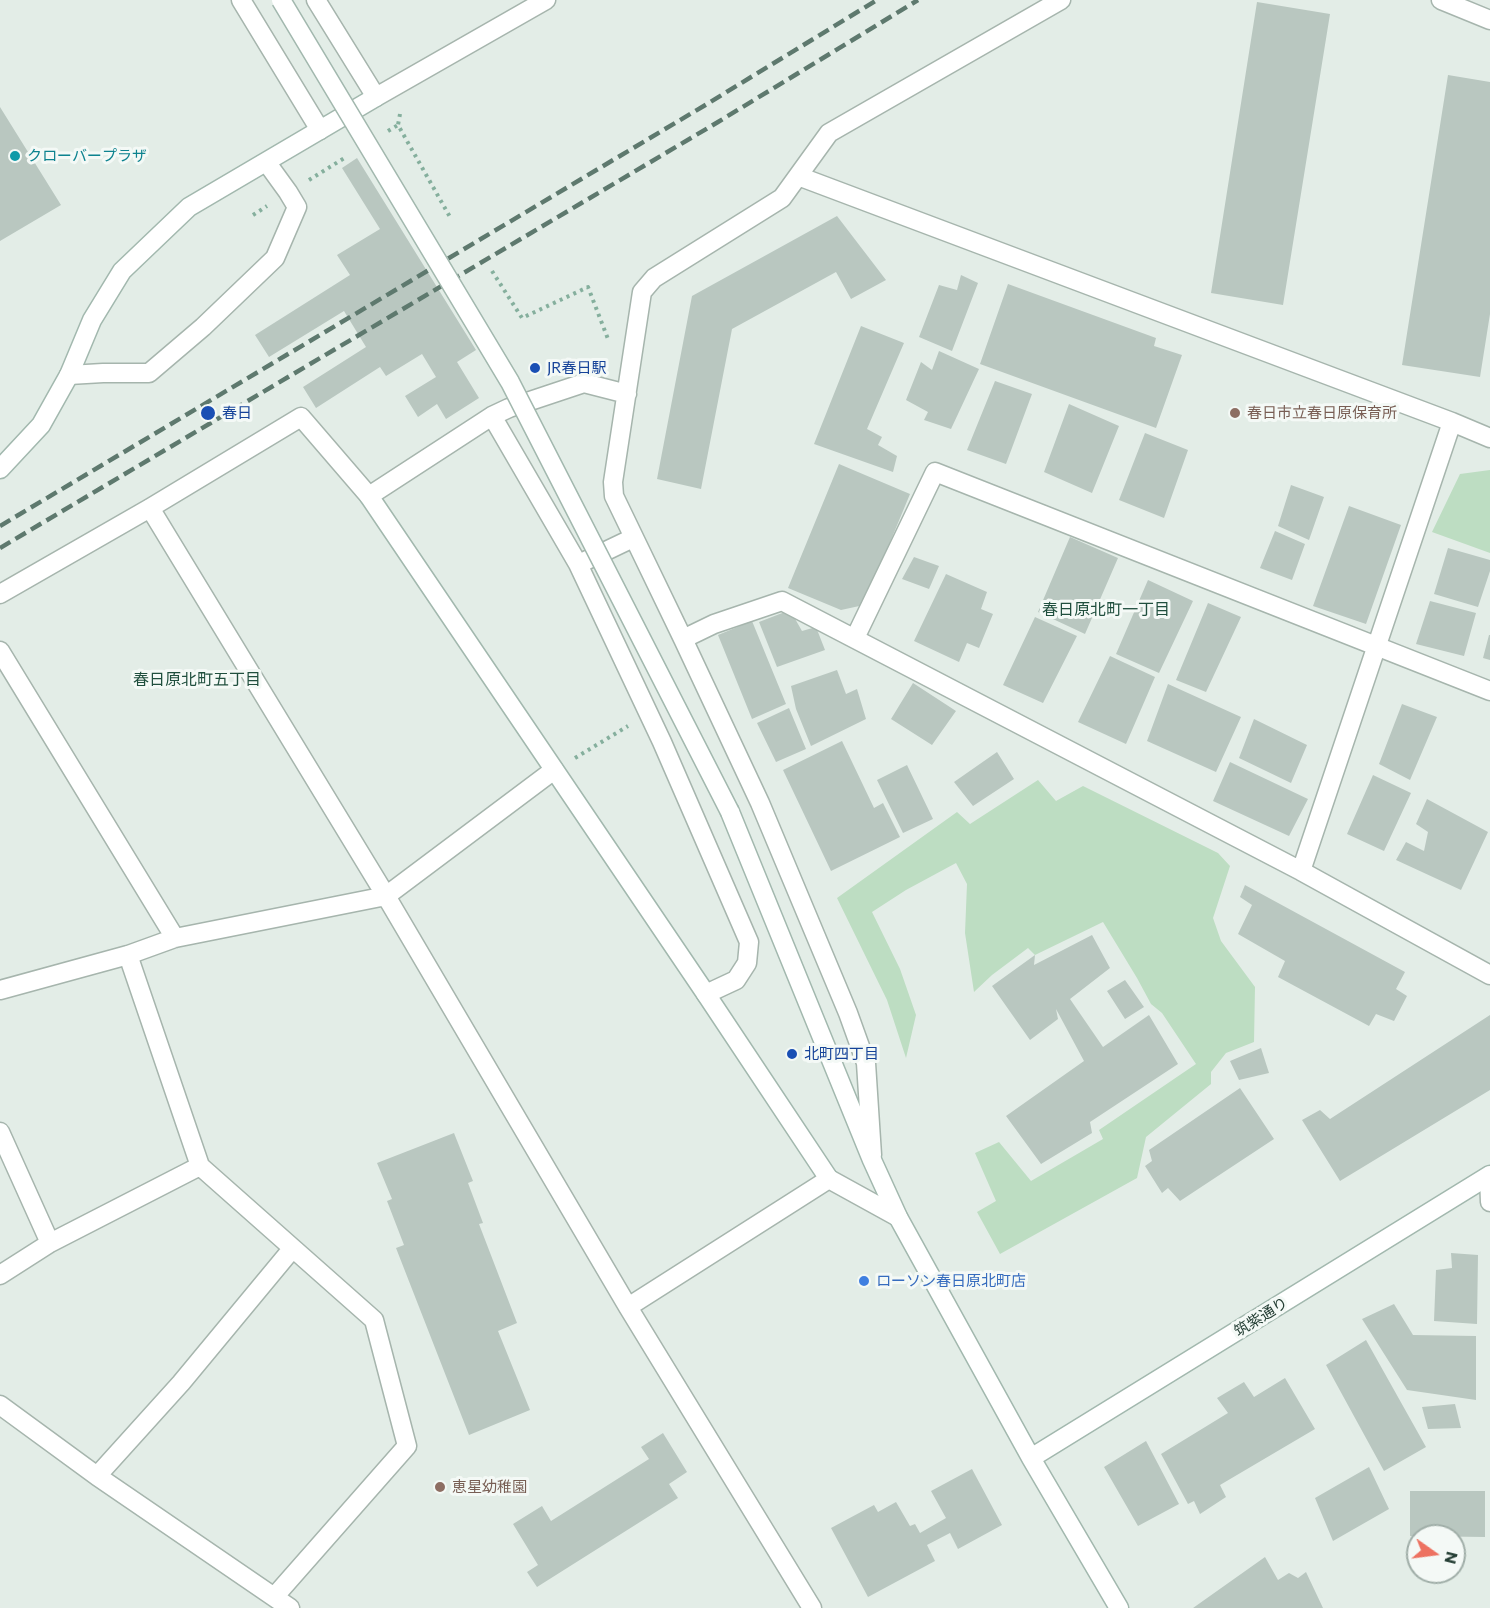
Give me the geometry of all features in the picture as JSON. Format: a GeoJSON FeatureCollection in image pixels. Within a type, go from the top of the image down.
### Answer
{"type":"FeatureCollection","features":[{"type":"Feature","properties":{"kind":"street"},"geometry":{"type":"LineString","coordinates":[[241,0],[320,130]]}},
{"type":"Feature","properties":{"kind":"street"},"geometry":{"type":"LineString","coordinates":[[281,0],[510,382],[730,812],[872,1160],[898,1217],[1031,1458],[1119,1608]]}},
{"type":"Feature","properties":{"kind":"street"},"geometry":{"type":"LineString","coordinates":[[316,0],[376,97]]}},
{"type":"Feature","properties":{"kind":"street"},"geometry":{"type":"LineString","coordinates":[[0,470],[41,424],[69,375],[92,320],[122,271],[189,207],[546,0]]}},
{"type":"Feature","properties":{"kind":"street"},"geometry":{"type":"LineString","coordinates":[[872,1160],[866,1063],[843,1002],[760,803],[614,496],[613,482],[642,292],[654,278],[783,198],[829,133],[1061,0]]}},
{"type":"Feature","properties":{"kind":"street"},"geometry":{"type":"LineString","coordinates":[[1441,0],[1490,20]]}},
{"type":"Feature","properties":{"kind":"street"},"geometry":{"type":"LineString","coordinates":[[69,375],[149,374],[203,327],[275,258],[297,207],[267,163]]}},
{"type":"Feature","properties":{"kind":"street"},"geometry":{"type":"LineString","coordinates":[[798,176],[1490,438]]}},
{"type":"Feature","properties":{"kind":"street"},"geometry":{"type":"LineString","coordinates":[[369,496],[492,416],[509,408],[584,383],[627,394]]}},
{"type":"Feature","properties":{"kind":"street"},"geometry":{"type":"LineString","coordinates":[[492,416],[578,564],[662,742],[749,942],[747,963],[735,980],[706,994]]}},
{"type":"Feature","properties":{"kind":"street"},"geometry":{"type":"LineString","coordinates":[[0,594],[150,508],[301,417],[369,496],[829,1179],[898,1217]]}},
{"type":"Feature","properties":{"kind":"street"},"geometry":{"type":"LineString","coordinates":[[1301,871],[1452,422]]}},
{"type":"Feature","properties":{"kind":"street"},"geometry":{"type":"LineString","coordinates":[[855,638],[935,472],[1490,691]]}},
{"type":"Feature","properties":{"kind":"street"},"geometry":{"type":"LineString","coordinates":[[150,508],[386,896],[628,1307],[812,1608]]}},
{"type":"Feature","properties":{"kind":"street"},"geometry":{"type":"LineString","coordinates":[[578,564],[633,538]]}},
{"type":"Feature","properties":{"kind":"street"},"geometry":{"type":"LineString","coordinates":[[683,639],[714,624],[782,601],[1301,871],[1490,975]]}},
{"type":"Feature","properties":{"kind":"street"},"geometry":{"type":"LineString","coordinates":[[0,651],[175,938]]}},
{"type":"Feature","properties":{"kind":"street"},"geometry":{"type":"LineString","coordinates":[[0,990],[128,955],[175,938],[386,896],[554,770]]}},
{"type":"Feature","properties":{"kind":"street"},"geometry":{"type":"LineString","coordinates":[[128,955],[200,1166],[374,1320],[407,1446],[275,1596]]}},
{"type":"Feature","properties":{"kind":"street"},"geometry":{"type":"LineString","coordinates":[[0,1132],[50,1244]]}},
{"type":"Feature","properties":{"kind":"street"},"geometry":{"type":"LineString","coordinates":[[0,1275],[50,1244],[200,1166]]}},
{"type":"Feature","properties":{"kind":"street"},"geometry":{"type":"LineString","coordinates":[[1490,1175],[1490,1202]]}},
{"type":"Feature","properties":{"kind":"street","name":"筑紫通り"},"geometry":{"type":"LineString","coordinates":[[1031,1458],[1490,1175]]}},
{"type":"Feature","properties":{"kind":"street"},"geometry":{"type":"LineString","coordinates":[[628,1307],[829,1179]]}},
{"type":"Feature","properties":{"kind":"street"},"geometry":{"type":"LineString","coordinates":[[97,1476],[181,1383],[292,1249]]}},
{"type":"Feature","properties":{"kind":"street"},"geometry":{"type":"LineString","coordinates":[[0,1405],[97,1476],[290,1608]]}},
{"type":"Feature","properties":{"kind":"path"},"geometry":{"type":"LineString","coordinates":[[410,77],[398,125],[450,217]]}},
{"type":"Feature","properties":{"kind":"path"},"geometry":{"type":"LineString","coordinates":[[379,137],[398,125]]}},
{"type":"Feature","properties":{"kind":"path"},"geometry":{"type":"LineString","coordinates":[[253,215],[350,154]]}},
{"type":"Feature","properties":{"kind":"path"},"geometry":{"type":"LineString","coordinates":[[492,271],[522,318],[588,286],[611,347],[633,353]]}},
{"type":"Feature","properties":{"kind":"path"},"geometry":{"type":"LineString","coordinates":[[554,770],[632,724]]}},
{"type":"Feature","properties":{"kind":"green space"},"geometry":{"type":"Polygon","coordinates":[[[1490,470],[1490,553],[1432,532],[1460,474],[1490,470]]]}},
{"type":"Feature","properties":{"kind":"green space"},"geometry":{"type":"Polygon","coordinates":[[[1038,780],[1056,801],[1083,786],[1218,853],[1230,866],[1213,918],[1221,941],[1255,987],[1254,1042],[1226,1053],[1211,1072],[1211,1084],[1146,1137],[1137,1178],[1000,1254],[977,1212],[996,1201],[975,1153],[999,1142],[1031,1181],[1103,1139],[1099,1130],[1196,1064],[1162,1013],[1151,1004],[1103,922],[1035,955],[1028,948],[992,975],[974,992],[965,933],[967,884],[956,863],[906,890],[872,912],[900,969],[916,1015],[906,1058],[887,1000],[837,898],[957,812],[970,824],[1038,780]]]}},
{"type":"Feature","properties":{"kind":"building"},"geometry":{"type":"Polygon","coordinates":[[[1257,2],[1330,14],[1283,305],[1211,293],[1257,2]]]}},
{"type":"Feature","properties":{"kind":"building"},"geometry":{"type":"Polygon","coordinates":[[[1448,75],[1490,82],[1490,314],[1480,377],[1402,365],[1448,75]]]}},
{"type":"Feature","properties":{"kind":"building","name":"クローバープラザ"},"geometry":{"type":"Polygon","coordinates":[[[0,107],[61,205],[0,241],[0,107]]]}},
{"type":"Feature","properties":{"kind":"building"},"geometry":{"type":"Polygon","coordinates":[[[357,158],[476,350],[457,362],[479,398],[446,419],[437,404],[418,417],[405,396],[436,377],[422,354],[386,376],[380,367],[316,408],[303,387],[366,347],[344,311],[269,357],[255,335],[350,275],[337,255],[380,229],[342,168],[357,158]]]}},
{"type":"Feature","properties":{"kind":"building"},"geometry":{"type":"Polygon","coordinates":[[[837,216],[886,280],[851,299],[836,272],[732,329],[701,489],[657,479],[692,296],[837,216]]]}},
{"type":"Feature","properties":{"kind":"building"},"geometry":{"type":"Polygon","coordinates":[[[961,275],[978,283],[952,351],[919,337],[939,285],[957,290],[961,275]]]}},
{"type":"Feature","properties":{"kind":"building"},"geometry":{"type":"Polygon","coordinates":[[[1008,284],[1156,338],[1154,346],[1182,355],[1156,428],[980,364],[1008,284]]]}},
{"type":"Feature","properties":{"kind":"building"},"geometry":{"type":"Polygon","coordinates":[[[861,326],[904,343],[867,429],[882,437],[878,445],[897,456],[893,472],[814,444],[861,326]]]}},
{"type":"Feature","properties":{"kind":"building"},"geometry":{"type":"Polygon","coordinates":[[[939,351],[979,369],[951,429],[924,420],[928,412],[906,400],[921,362],[932,370],[939,351]]]}},
{"type":"Feature","properties":{"kind":"building"},"geometry":{"type":"Polygon","coordinates":[[[995,381],[1032,394],[1006,464],[967,450],[995,381]]]}},
{"type":"Feature","properties":{"kind":"building"},"geometry":{"type":"Polygon","coordinates":[[[1069,404],[1119,426],[1092,493],[1044,472],[1069,404]]]}},
{"type":"Feature","properties":{"kind":"building"},"geometry":{"type":"Polygon","coordinates":[[[1145,433],[1188,450],[1164,518],[1119,500],[1145,433]]]}},
{"type":"Feature","properties":{"kind":"building"},"geometry":{"type":"Polygon","coordinates":[[[839,464],[910,494],[864,605],[841,610],[788,588],[839,464]]]}},
{"type":"Feature","properties":{"kind":"building"},"geometry":{"type":"Polygon","coordinates":[[[1291,485],[1324,497],[1309,540],[1278,526],[1291,485]]]}},
{"type":"Feature","properties":{"kind":"building"},"geometry":{"type":"Polygon","coordinates":[[[1349,506],[1401,525],[1366,624],[1313,606],[1349,506]]]}},
{"type":"Feature","properties":{"kind":"building"},"geometry":{"type":"Polygon","coordinates":[[[1275,531],[1305,544],[1292,580],[1260,568],[1275,531]]]}},
{"type":"Feature","properties":{"kind":"building"},"geometry":{"type":"Polygon","coordinates":[[[1070,537],[1118,558],[1085,634],[1038,612],[1070,537]]]}},
{"type":"Feature","properties":{"kind":"building"},"geometry":{"type":"Polygon","coordinates":[[[1448,548],[1490,560],[1490,571],[1478,607],[1434,594],[1448,548]]]}},
{"type":"Feature","properties":{"kind":"building"},"geometry":{"type":"Polygon","coordinates":[[[914,557],[939,566],[929,589],[902,579],[914,557]]]}},
{"type":"Feature","properties":{"kind":"building"},"geometry":{"type":"Polygon","coordinates":[[[946,574],[987,592],[981,609],[993,614],[979,648],[967,643],[959,662],[914,641],[946,574]]]}},
{"type":"Feature","properties":{"kind":"building"},"geometry":{"type":"Polygon","coordinates":[[[1148,580],[1193,601],[1159,673],[1116,654],[1148,580]]]}},
{"type":"Feature","properties":{"kind":"building"},"geometry":{"type":"Polygon","coordinates":[[[1430,601],[1476,613],[1464,656],[1416,644],[1430,601]]]}},
{"type":"Feature","properties":{"kind":"building"},"geometry":{"type":"Polygon","coordinates":[[[1208,603],[1241,617],[1206,692],[1176,680],[1208,603]]]}},
{"type":"Feature","properties":{"kind":"building"},"geometry":{"type":"Polygon","coordinates":[[[790,610],[802,631],[816,627],[825,650],[777,667],[759,622],[790,610]]]}},
{"type":"Feature","properties":{"kind":"building"},"geometry":{"type":"Polygon","coordinates":[[[1035,617],[1077,636],[1043,703],[1003,685],[1035,617]]]}},
{"type":"Feature","properties":{"kind":"building"},"geometry":{"type":"Polygon","coordinates":[[[752,621],[786,704],[752,719],[718,635],[752,621]]]}},
{"type":"Feature","properties":{"kind":"building"},"geometry":{"type":"Polygon","coordinates":[[[1490,635],[1490,660],[1483,658],[1490,635]]]}},
{"type":"Feature","properties":{"kind":"building"},"geometry":{"type":"Polygon","coordinates":[[[1110,656],[1155,677],[1126,744],[1078,722],[1110,656]]]}},
{"type":"Feature","properties":{"kind":"building"},"geometry":{"type":"Polygon","coordinates":[[[837,670],[846,694],[857,689],[866,719],[811,746],[796,709],[791,686],[837,670]]]}},
{"type":"Feature","properties":{"kind":"building"},"geometry":{"type":"Polygon","coordinates":[[[913,683],[956,711],[932,745],[891,719],[913,683]]]}},
{"type":"Feature","properties":{"kind":"building"},"geometry":{"type":"Polygon","coordinates":[[[1168,684],[1241,717],[1216,772],[1147,741],[1168,684]]]}},
{"type":"Feature","properties":{"kind":"building"},"geometry":{"type":"Polygon","coordinates":[[[1402,704],[1437,717],[1410,780],[1379,764],[1402,704]]]}},
{"type":"Feature","properties":{"kind":"building"},"geometry":{"type":"Polygon","coordinates":[[[789,708],[806,749],[776,762],[757,723],[789,708]]]}},
{"type":"Feature","properties":{"kind":"building"},"geometry":{"type":"Polygon","coordinates":[[[1254,719],[1307,745],[1291,783],[1239,758],[1254,719]]]}},
{"type":"Feature","properties":{"kind":"building"},"geometry":{"type":"Polygon","coordinates":[[[842,741],[874,808],[883,803],[900,837],[831,871],[783,770],[842,741]]]}},
{"type":"Feature","properties":{"kind":"building"},"geometry":{"type":"Polygon","coordinates":[[[997,752],[1014,779],[973,806],[954,782],[997,752]]]}},
{"type":"Feature","properties":{"kind":"building"},"geometry":{"type":"Polygon","coordinates":[[[1230,762],[1308,799],[1289,836],[1213,801],[1230,762]]]}},
{"type":"Feature","properties":{"kind":"building"},"geometry":{"type":"Polygon","coordinates":[[[907,765],[933,819],[903,833],[877,780],[907,765]]]}},
{"type":"Feature","properties":{"kind":"building"},"geometry":{"type":"Polygon","coordinates":[[[1373,775],[1411,793],[1384,851],[1347,834],[1373,775]]]}},
{"type":"Feature","properties":{"kind":"building"},"geometry":{"type":"Polygon","coordinates":[[[1427,799],[1488,832],[1461,890],[1396,860],[1406,842],[1424,851],[1428,832],[1416,824],[1427,799]]]}},
{"type":"Feature","properties":{"kind":"building"},"geometry":{"type":"Polygon","coordinates":[[[1245,885],[1405,972],[1396,989],[1407,996],[1394,1021],[1376,1014],[1369,1026],[1278,977],[1285,961],[1238,934],[1252,905],[1240,897],[1245,885]]]}},
{"type":"Feature","properties":{"kind":"building"},"geometry":{"type":"Polygon","coordinates":[[[1092,935],[1110,968],[1070,999],[1103,1047],[1149,1015],[1178,1064],[1090,1122],[1092,1133],[1041,1164],[1006,1116],[1084,1061],[1056,1009],[1058,1019],[1030,1040],[992,986],[1035,955],[1034,965],[1092,935]]]}},
{"type":"Feature","properties":{"kind":"building"},"geometry":{"type":"Polygon","coordinates":[[[1125,980],[1144,1007],[1125,1019],[1107,991],[1125,980]]]}},
{"type":"Feature","properties":{"kind":"building"},"geometry":{"type":"Polygon","coordinates":[[[1490,1015],[1490,1090],[1340,1181],[1302,1120],[1320,1110],[1330,1119],[1490,1015]]]}},
{"type":"Feature","properties":{"kind":"building"},"geometry":{"type":"Polygon","coordinates":[[[1261,1048],[1269,1073],[1239,1080],[1230,1061],[1261,1048]]]}},
{"type":"Feature","properties":{"kind":"building"},"geometry":{"type":"Polygon","coordinates":[[[1240,1088],[1274,1139],[1180,1201],[1168,1188],[1162,1193],[1145,1166],[1152,1161],[1149,1150],[1240,1088]]]}},
{"type":"Feature","properties":{"kind":"building"},"geometry":{"type":"Polygon","coordinates":[[[454,1133],[473,1181],[468,1183],[483,1223],[479,1224],[517,1323],[498,1331],[530,1410],[469,1435],[396,1248],[404,1245],[387,1201],[392,1199],[377,1163],[454,1133]]]}},
{"type":"Feature","properties":{"kind":"building"},"geometry":{"type":"Polygon","coordinates":[[[1451,1253],[1478,1255],[1477,1324],[1434,1321],[1436,1270],[1452,1268],[1451,1253]]]}},
{"type":"Feature","properties":{"kind":"building"},"geometry":{"type":"Polygon","coordinates":[[[1394,1304],[1413,1335],[1476,1336],[1476,1400],[1407,1390],[1362,1319],[1394,1304]]]}},
{"type":"Feature","properties":{"kind":"building"},"geometry":{"type":"Polygon","coordinates":[[[1366,1340],[1426,1447],[1384,1471],[1326,1365],[1366,1340]]]}},
{"type":"Feature","properties":{"kind":"building"},"geometry":{"type":"Polygon","coordinates":[[[1285,1378],[1315,1429],[1220,1485],[1226,1497],[1200,1514],[1194,1501],[1188,1504],[1161,1454],[1228,1413],[1217,1398],[1244,1382],[1254,1397],[1285,1378]]]}},
{"type":"Feature","properties":{"kind":"building"},"geometry":{"type":"Polygon","coordinates":[[[1455,1404],[1461,1428],[1428,1429],[1422,1407],[1455,1404]]]}},
{"type":"Feature","properties":{"kind":"building"},"geometry":{"type":"Polygon","coordinates":[[[663,1433],[687,1472],[669,1484],[678,1498],[537,1587],[527,1572],[538,1565],[513,1524],[542,1506],[551,1521],[649,1459],[641,1447],[663,1433]]]}},
{"type":"Feature","properties":{"kind":"building"},"geometry":{"type":"Polygon","coordinates":[[[1146,1441],[1179,1504],[1138,1526],[1104,1467],[1146,1441]]]}},
{"type":"Feature","properties":{"kind":"building"},"geometry":{"type":"Polygon","coordinates":[[[1369,1467],[1389,1509],[1333,1541],[1315,1498],[1369,1467]]]}},
{"type":"Feature","properties":{"kind":"building"},"geometry":{"type":"Polygon","coordinates":[[[972,1469],[1002,1525],[958,1549],[950,1533],[927,1545],[935,1561],[868,1597],[831,1528],[874,1505],[878,1512],[896,1502],[910,1526],[915,1524],[920,1533],[946,1518],[931,1491],[972,1469]]]}},
{"type":"Feature","properties":{"kind":"building"},"geometry":{"type":"Polygon","coordinates":[[[1410,1491],[1485,1491],[1485,1537],[1466,1537],[1466,1524],[1410,1524],[1410,1491]]]}},
{"type":"Feature","properties":{"kind":"building"},"geometry":{"type":"Polygon","coordinates":[[[1265,1557],[1278,1580],[1289,1573],[1298,1578],[1306,1572],[1323,1608],[1193,1608],[1265,1557]]]}},
{"type":"Feature","properties":{"kind":"railway"},"geometry":{"type":"LineString","coordinates":[[0,526],[877,0]]}},
{"type":"Feature","properties":{"kind":"railway"},"geometry":{"type":"LineString","coordinates":[[0,548],[718,122],[918,0]]}},
{"type":"Feature","properties":{"kind":"place","name":"クローバープラザ"},"geometry":{"type":"Point","coordinates":[15,156]}},
{"type":"Feature","properties":{"kind":"place","name":"JR春日駅"},"geometry":{"type":"Point","coordinates":[535,368]}},
{"type":"Feature","properties":{"kind":"place","name":"春日"},"geometry":{"type":"Point","coordinates":[208,413]}},
{"type":"Feature","properties":{"kind":"place","name":"春日市立春日原保育所"},"geometry":{"type":"Point","coordinates":[1235,413]}},
{"type":"Feature","properties":{"kind":"place","name":"北町四丁目"},"geometry":{"type":"Point","coordinates":[792,1054]}},
{"type":"Feature","properties":{"kind":"place","name":"ローソン春日原北町店"},"geometry":{"type":"Point","coordinates":[864,1281]}},
{"type":"Feature","properties":{"kind":"place","name":"恵星幼稚園"},"geometry":{"type":"Point","coordinates":[440,1487]}},
{"type":"Feature","properties":{"kind":"district","name":"春日原北町一丁目"},"geometry":{"type":"Point","coordinates":[1106,610]}},
{"type":"Feature","properties":{"kind":"district","name":"春日原北町五丁目"},"geometry":{"type":"Point","coordinates":[197,680]}}]}
